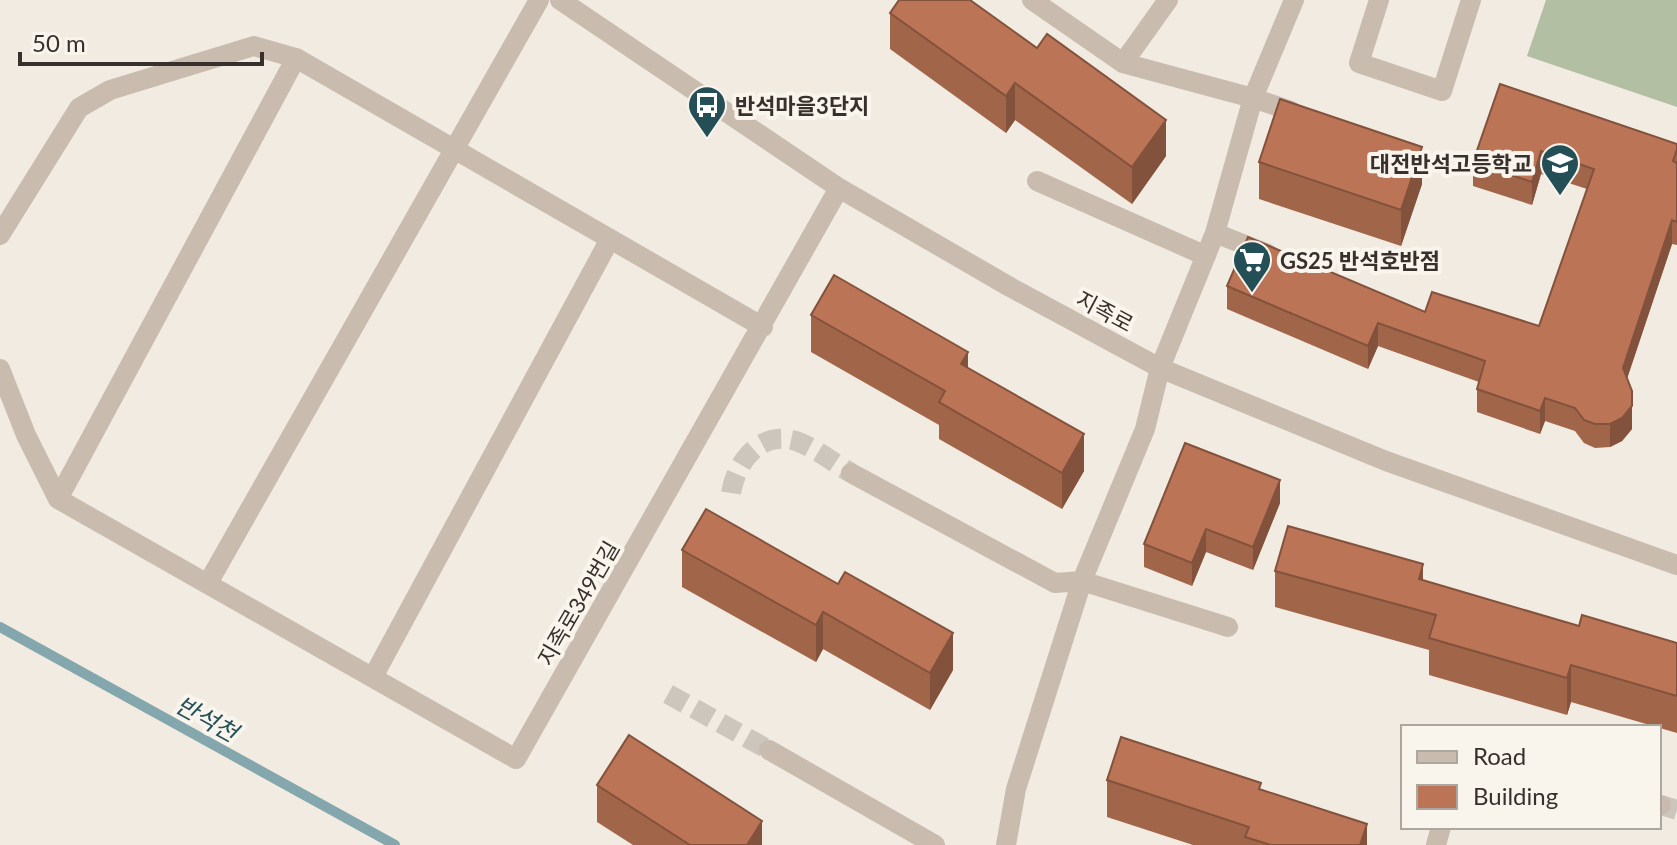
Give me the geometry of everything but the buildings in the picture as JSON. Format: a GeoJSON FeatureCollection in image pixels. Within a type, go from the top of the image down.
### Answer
{"type":"FeatureCollection","features":[{"type":"Feature","properties":{"kind":"street"},"geometry":{"type":"LineString","coordinates":[[208,583],[539,0]]}},
{"type":"Feature","properties":{"kind":"street","name":"지족로"},"geometry":{"type":"LineString","coordinates":[[560,0],[839,188],[1010,287],[1160,368],[1386,461],[1677,565]]}},
{"type":"Feature","properties":{"kind":"street"},"geometry":{"type":"LineString","coordinates":[[1032,0],[1123,63],[1291,111]]}},
{"type":"Feature","properties":{"kind":"street"},"geometry":{"type":"LineString","coordinates":[[1123,63],[1168,0]]}},
{"type":"Feature","properties":{"kind":"street"},"geometry":{"type":"LineString","coordinates":[[1006,845],[1016,789],[1082,581],[1145,429],[1160,368],[1215,233],[1253,98],[1294,0]]}},
{"type":"Feature","properties":{"kind":"street"},"geometry":{"type":"LineString","coordinates":[[1379,0],[1359,63],[1442,91],[1471,0]]}},
{"type":"Feature","properties":{"kind":"street"},"geometry":{"type":"LineString","coordinates":[[0,235],[79,108],[110,90],[254,46],[296,58],[763,327]]}},
{"type":"Feature","properties":{"kind":"street"},"geometry":{"type":"LineString","coordinates":[[58,499],[296,58]]}},
{"type":"Feature","properties":{"kind":"street"},"geometry":{"type":"LineString","coordinates":[[1037,181],[1206,256]]}},
{"type":"Feature","properties":{"kind":"street","name":"지족로349번길"},"geometry":{"type":"LineString","coordinates":[[58,499],[516,759],[839,188]]}},
{"type":"Feature","properties":{"kind":"street"},"geometry":{"type":"LineString","coordinates":[[1215,233],[1286,260]]}},
{"type":"Feature","properties":{"kind":"street"},"geometry":{"type":"LineString","coordinates":[[373,677],[610,239]]}},
{"type":"Feature","properties":{"kind":"street"},"geometry":{"type":"LineString","coordinates":[[0,369],[26,435],[58,499]]}},
{"type":"Feature","properties":{"kind":"street"},"geometry":{"type":"LineString","coordinates":[[851,473],[1055,583],[1082,581],[1228,627]]}},
{"type":"Feature","properties":{"kind":"street"},"geometry":{"type":"LineString","coordinates":[[769,750],[935,845]]}},
{"type":"Feature","properties":{"kind":"green space"},"geometry":{"type":"Polygon","coordinates":[[[1546,0],[1677,0],[1677,107],[1527,56],[1546,0]]]}},
{"type":"Feature","properties":{"kind":"waterway","name":"반석천"},"geometry":{"type":"LineString","coordinates":[[0,627],[395,845]]}},
{"type":"Feature","properties":{"kind":"tunnel"},"geometry":{"type":"LineString","coordinates":[[731,493],[744,460],[761,444],[771,440],[796,441],[851,473]]}},
{"type":"Feature","properties":{"kind":"tunnel"},"geometry":{"type":"LineString","coordinates":[[668,694],[769,750]]}},
{"type":"Feature","properties":{"kind":"tunnel"},"geometry":{"type":"LineString","coordinates":[[1661,805],[1677,810]]}},
{"type":"Feature","properties":{"kind":"place","name":"반석마을3단지"},"geometry":{"type":"Point","coordinates":[707,139]}},
{"type":"Feature","properties":{"kind":"place","name":"대전반석고등학교"},"geometry":{"type":"Point","coordinates":[1560,197]}},
{"type":"Feature","properties":{"kind":"place","name":"GS25 반석호반점"},"geometry":{"type":"Point","coordinates":[1252,294]}}]}
